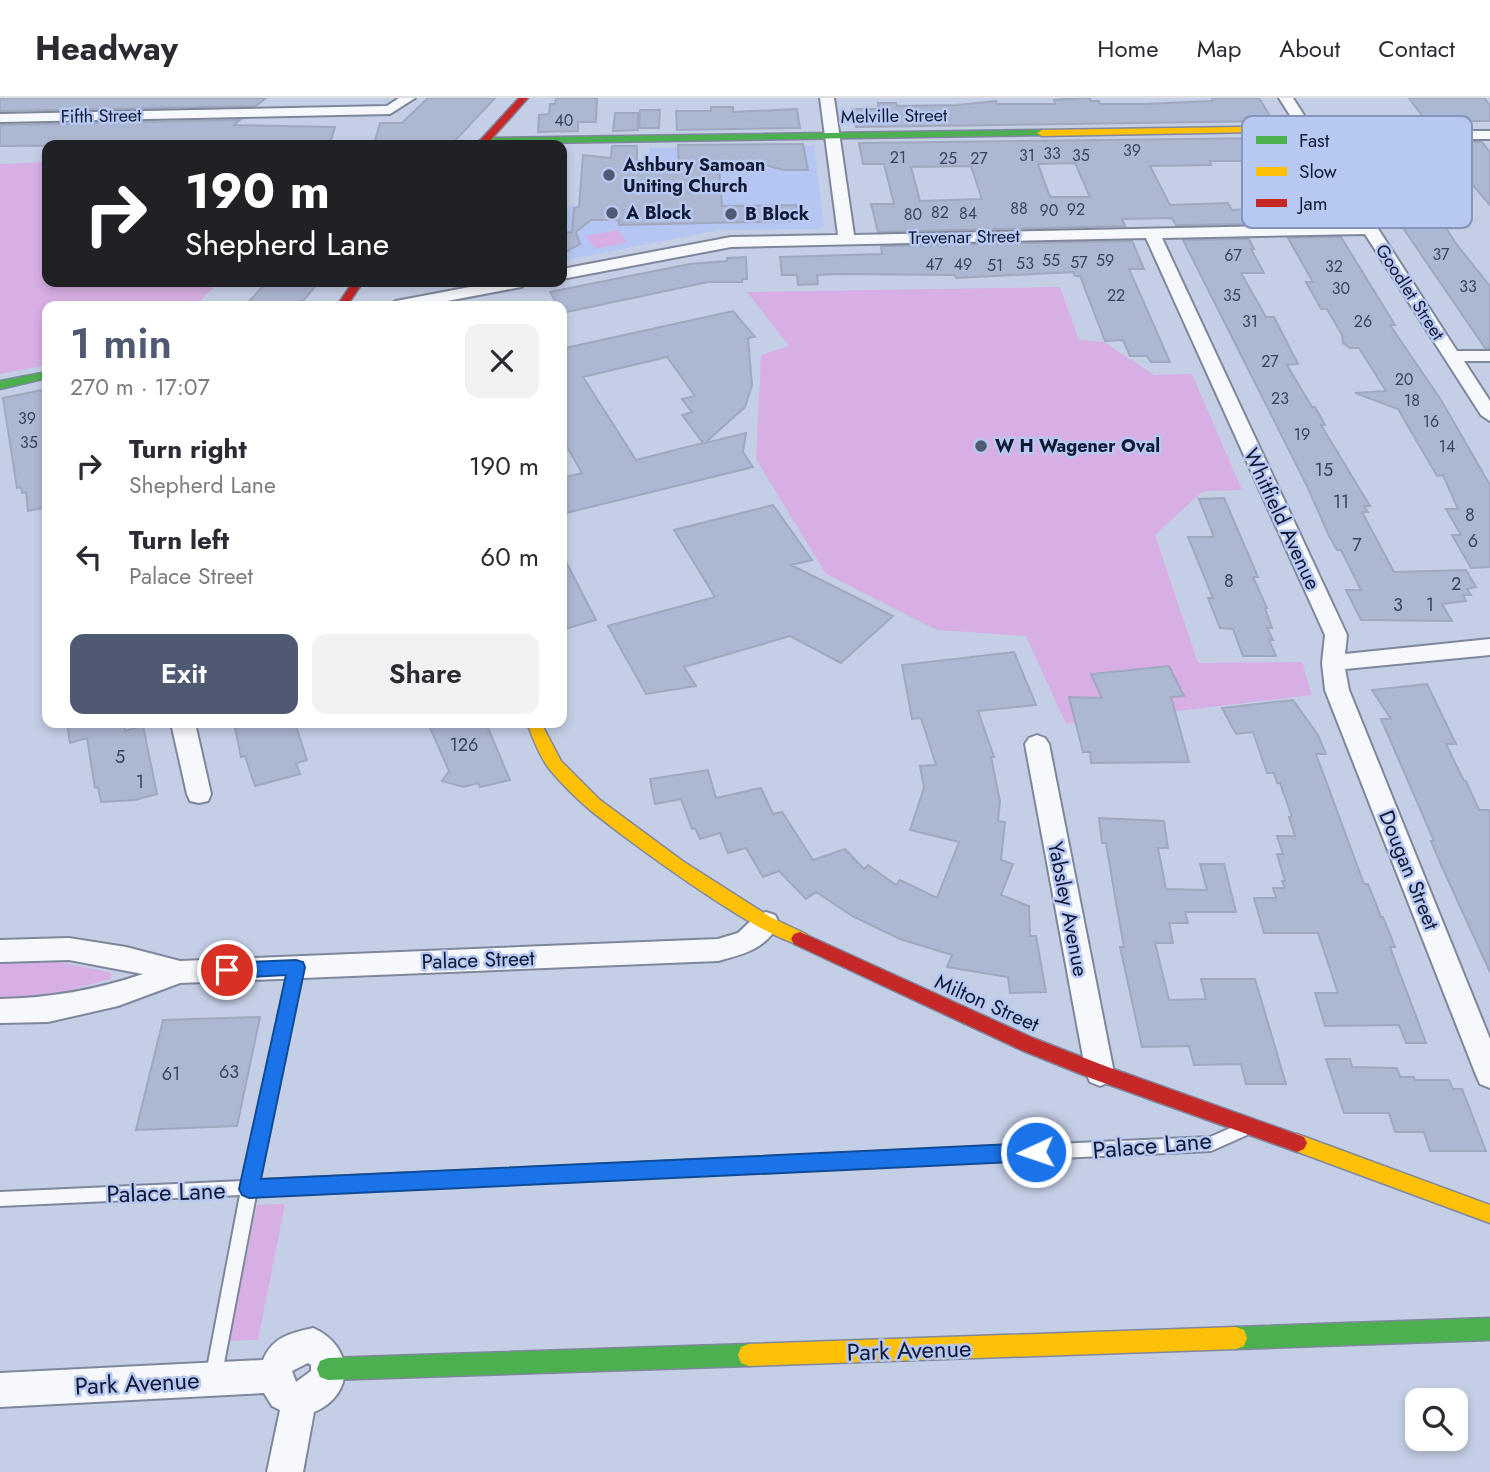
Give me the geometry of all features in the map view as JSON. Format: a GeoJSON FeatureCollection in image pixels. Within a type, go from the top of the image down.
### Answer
{"type":"FeatureCollection","features":[{"type":"Feature","properties":{"kind":"street","name":"Fifth Street"},"geometry":{"type":"LineString","coordinates":[[0,118],[390,110],[408,98]]}},
{"type":"Feature","properties":{"kind":"street"},"geometry":{"type":"LineString","coordinates":[[486,140],[524,98]]}},
{"type":"Feature","properties":{"kind":"street"},"geometry":{"type":"LineString","coordinates":[[827,98],[847,239]]}},
{"type":"Feature","properties":{"kind":"street","name":"Goodlet Street"},"geometry":{"type":"LineString","coordinates":[[1286,98],[1297,116]]}},
{"type":"Feature","properties":{"kind":"street","name":"Melville Street"},"geometry":{"type":"LineString","coordinates":[[567,141],[1242,133]]}},
{"type":"Feature","properties":{"kind":"street"},"geometry":{"type":"LineString","coordinates":[[1472,135],[1490,135]]}},
{"type":"Feature","properties":{"kind":"street","name":"Goodlet Street"},"geometry":{"type":"LineString","coordinates":[[1369,229],[1490,415]]}},
{"type":"Feature","properties":{"kind":"street","name":"Trevenar Street"},"geometry":{"type":"LineString","coordinates":[[567,273],[731,242],[1369,229]]}},
{"type":"Feature","properties":{"kind":"street","name":"Whitfield Avenue"},"geometry":{"type":"LineString","coordinates":[[1152,234],[1336,635],[1334,663]]}},
{"type":"Feature","properties":{"kind":"street"},"geometry":{"type":"LineString","coordinates":[[422,301],[495,287]]}},
{"type":"Feature","properties":{"kind":"street"},"geometry":{"type":"LineString","coordinates":[[1452,356],[1490,356]]}},
{"type":"Feature","properties":{"kind":"street"},"geometry":{"type":"LineString","coordinates":[[0,384],[42,376]]}},
{"type":"Feature","properties":{"kind":"street"},"geometry":{"type":"LineString","coordinates":[[1334,663],[1490,647]]}},
{"type":"Feature","properties":{"kind":"street","name":"Dougan Street"},"geometry":{"type":"LineString","coordinates":[[1334,663],[1337,690],[1490,1074]]}},
{"type":"Feature","properties":{"kind":"street"},"geometry":{"type":"LineString","coordinates":[[184,728],[199,794]]}},
{"type":"Feature","properties":{"kind":"street","name":"Milton Street"},"geometry":{"type":"LineString","coordinates":[[536,728],[555,765],[594,804],[678,867],[766,923],[952,1010],[1100,1073],[1490,1214]]}},
{"type":"Feature","properties":{"kind":"street","name":"Yabsley Avenue"},"geometry":{"type":"LineString","coordinates":[[1037,744],[1100,1073]]}},
{"type":"Feature","properties":{"kind":"street","name":"Palace Street"},"geometry":{"type":"LineString","coordinates":[[0,951],[69,949],[126,958],[180,972],[718,950],[747,942],[766,923]]}},
{"type":"Feature","properties":{"kind":"street","name":"Palace Street"},"geometry":{"type":"LineString","coordinates":[[0,1011],[48,1010],[118,994],[180,972]]}},
{"type":"Feature","properties":{"kind":"street","name":"Park Avenue"},"geometry":{"type":"LineString","coordinates":[[328,1369],[1490,1329]]}},
{"type":"Feature","properties":{"kind":"street"},"geometry":{"type":"LineString","coordinates":[[313,1345],[321,1349],[326,1356],[326,1378],[315,1392],[299,1399],[288,1399],[281,1394],[274,1376],[283,1355],[299,1346],[313,1345]]}},
{"type":"Feature","properties":{"kind":"street","name":"Park Avenue"},"geometry":{"type":"LineString","coordinates":[[0,1390],[274,1376]]}},
{"type":"Feature","properties":{"kind":"street"},"geometry":{"type":"LineString","coordinates":[[285,1472],[299,1399]]}},
{"type":"Feature","properties":{"kind":"lane"},"geometry":{"type":"LineString","coordinates":[[213,1379],[249,1189],[296,967]]}},
{"type":"Feature","properties":{"kind":"lane","name":"Palace Lane"},"geometry":{"type":"LineString","coordinates":[[0,1199],[1211,1144],[1252,1126]]}},
{"type":"Feature","properties":{"kind":"shaded area"},"geometry":{"type":"Polygon","coordinates":[[[814,146],[824,226],[820,229],[719,230],[567,260],[567,206],[640,197],[650,148],[814,146]]]}},
{"type":"Feature","properties":{"kind":"shaded area"},"geometry":{"type":"Polygon","coordinates":[[[42,162],[42,287],[214,287],[200,301],[42,301],[42,366],[0,374],[0,164],[42,162]]]}},
{"type":"Feature","properties":{"kind":"shaded area"},"geometry":{"type":"Polygon","coordinates":[[[618,230],[627,242],[595,249],[586,236],[618,230]]]}},
{"type":"Feature","properties":{"kind":"shaded area"},"geometry":{"type":"Polygon","coordinates":[[[1060,287],[1079,340],[1104,342],[1154,375],[1192,374],[1242,490],[1203,491],[1155,535],[1198,663],[1302,662],[1312,695],[1066,724],[1026,636],[937,630],[826,574],[756,459],[761,355],[789,346],[747,292],[1060,287]]]}},
{"type":"Feature","properties":{"kind":"shaded area"},"geometry":{"type":"Polygon","coordinates":[[[58,962],[112,974],[110,979],[44,997],[0,998],[0,964],[58,962]]]}},
{"type":"Feature","properties":{"kind":"shaded area"},"geometry":{"type":"Polygon","coordinates":[[[285,1204],[258,1340],[229,1341],[257,1205],[285,1204]]]}},
{"type":"Feature","properties":{"kind":"building"},"geometry":{"type":"Polygon","coordinates":[[[0,98],[266,98],[256,106],[0,111],[0,98]]]}},
{"type":"Feature","properties":{"kind":"building"},"geometry":{"type":"Polygon","coordinates":[[[428,98],[495,98],[456,140],[375,140],[380,123],[402,123],[428,98]]]}},
{"type":"Feature","properties":{"kind":"building"},"geometry":{"type":"Polygon","coordinates":[[[556,98],[597,98],[596,122],[578,122],[578,131],[538,132],[539,115],[549,114],[550,104],[555,104],[556,98]]]}},
{"type":"Feature","properties":{"kind":"building"},"geometry":{"type":"Polygon","coordinates":[[[1090,98],[1100,104],[1144,104],[1213,101],[1212,98],[1259,98],[1270,116],[1242,116],[1242,121],[856,127],[854,115],[854,109],[879,109],[878,103],[896,103],[897,106],[996,101],[997,104],[1055,104],[1054,100],[1090,98]]]}},
{"type":"Feature","properties":{"kind":"building"},"geometry":{"type":"Polygon","coordinates":[[[1409,98],[1484,98],[1490,105],[1490,121],[1472,121],[1472,116],[1422,116],[1409,98]]]}},
{"type":"Feature","properties":{"kind":"building"},"geometry":{"type":"Polygon","coordinates":[[[711,107],[733,107],[733,112],[797,109],[800,128],[677,130],[676,111],[711,111],[711,107]]]}},
{"type":"Feature","properties":{"kind":"building"},"geometry":{"type":"Polygon","coordinates":[[[640,110],[660,110],[659,128],[639,128],[640,110]]]}},
{"type":"Feature","properties":{"kind":"building"},"geometry":{"type":"Polygon","coordinates":[[[615,113],[638,113],[638,130],[613,131],[615,113]]]}},
{"type":"Feature","properties":{"kind":"building"},"geometry":{"type":"Polygon","coordinates":[[[240,120],[234,125],[335,127],[331,140],[42,140],[42,146],[0,146],[0,125],[240,120]]]}},
{"type":"Feature","properties":{"kind":"building"},"geometry":{"type":"Polygon","coordinates":[[[1242,138],[1242,161],[1210,161],[1211,165],[1150,166],[1170,205],[1228,203],[1232,210],[1242,209],[1242,224],[1176,225],[1172,218],[1122,219],[1125,226],[878,232],[871,204],[894,204],[884,164],[863,164],[859,143],[1242,138]],[[1075,163],[1038,164],[1050,197],[1090,197],[1075,163]],[[971,166],[911,167],[920,201],[982,199],[971,166]]]}},
{"type":"Feature","properties":{"kind":"building"},"geometry":{"type":"Polygon","coordinates":[[[1472,142],[1482,142],[1490,152],[1490,205],[1472,184],[1472,142]]]}},
{"type":"Feature","properties":{"kind":"building"},"geometry":{"type":"Polygon","coordinates":[[[803,144],[808,170],[784,170],[761,164],[719,166],[722,206],[796,205],[796,221],[619,225],[619,220],[591,220],[576,232],[580,244],[567,251],[567,232],[572,232],[574,208],[579,207],[583,155],[611,158],[612,146],[637,146],[637,172],[679,171],[678,145],[803,144]]]}},
{"type":"Feature","properties":{"kind":"building"},"geometry":{"type":"Polygon","coordinates":[[[1403,228],[1446,228],[1490,286],[1490,348],[1485,348],[1403,228]]]}},
{"type":"Feature","properties":{"kind":"building"},"geometry":{"type":"Polygon","coordinates":[[[1341,237],[1395,325],[1390,325],[1441,400],[1490,485],[1490,567],[1471,568],[1452,535],[1461,535],[1446,509],[1458,509],[1443,475],[1437,476],[1398,409],[1355,393],[1386,391],[1359,348],[1350,348],[1343,343],[1342,335],[1327,309],[1321,309],[1306,282],[1313,282],[1288,238],[1341,237]]]}},
{"type":"Feature","properties":{"kind":"building"},"geometry":{"type":"Polygon","coordinates":[[[1249,239],[1254,249],[1251,249],[1264,273],[1241,273],[1266,317],[1274,317],[1298,364],[1287,365],[1312,407],[1315,407],[1325,425],[1321,425],[1370,506],[1364,506],[1368,512],[1362,512],[1394,572],[1466,570],[1476,587],[1467,589],[1471,595],[1463,595],[1466,601],[1442,604],[1452,621],[1361,620],[1346,590],[1361,590],[1341,550],[1337,550],[1329,536],[1308,488],[1183,240],[1249,239]]]}},
{"type":"Feature","properties":{"kind":"building"},"geometry":{"type":"Polygon","coordinates":[[[1132,241],[1144,269],[1129,269],[1170,362],[1151,362],[1147,356],[1130,356],[1123,340],[1105,341],[1080,276],[1075,276],[1073,272],[956,278],[955,275],[817,275],[818,284],[798,285],[797,275],[782,275],[780,257],[882,254],[881,246],[1132,241]]]}},
{"type":"Feature","properties":{"kind":"building"},"geometry":{"type":"Polygon","coordinates":[[[746,257],[747,279],[742,279],[742,282],[708,282],[567,312],[567,301],[555,301],[550,292],[690,264],[727,261],[727,258],[746,257]]]}},
{"type":"Feature","properties":{"kind":"building"},"geometry":{"type":"Polygon","coordinates":[[[262,287],[315,287],[303,301],[250,301],[262,287]]]}},
{"type":"Feature","properties":{"kind":"building"},"geometry":{"type":"Polygon","coordinates":[[[733,311],[755,337],[748,338],[752,385],[745,407],[705,443],[746,433],[743,452],[753,467],[567,513],[567,477],[582,473],[567,447],[567,348],[733,311]],[[667,357],[583,377],[636,460],[703,443],[682,415],[692,412],[682,399],[695,396],[667,357]]]}},
{"type":"Feature","properties":{"kind":"building"},"geometry":{"type":"Polygon","coordinates":[[[42,390],[42,508],[28,511],[26,492],[22,493],[21,487],[17,488],[3,398],[42,390]]]}},
{"type":"Feature","properties":{"kind":"building"},"geometry":{"type":"Polygon","coordinates":[[[1224,498],[1258,577],[1253,577],[1267,608],[1272,628],[1267,628],[1273,640],[1269,640],[1276,656],[1243,656],[1233,629],[1220,628],[1208,598],[1213,598],[1188,537],[1214,537],[1199,499],[1224,498]]]}},
{"type":"Feature","properties":{"kind":"building"},"geometry":{"type":"Polygon","coordinates":[[[773,505],[812,560],[791,565],[893,616],[841,663],[790,636],[684,667],[696,686],[646,694],[608,626],[715,597],[674,530],[773,505]]]}},
{"type":"Feature","properties":{"kind":"building"},"geometry":{"type":"Polygon","coordinates":[[[567,564],[596,620],[567,629],[567,564]]]}},
{"type":"Feature","properties":{"kind":"building"},"geometry":{"type":"Polygon","coordinates":[[[1014,652],[1036,705],[978,711],[994,757],[991,757],[1000,801],[998,821],[1005,822],[1001,860],[1013,864],[1001,895],[1029,906],[1030,936],[1036,936],[1046,992],[1010,993],[1008,977],[947,967],[952,955],[900,939],[852,916],[816,892],[806,899],[779,871],[763,877],[746,848],[728,853],[720,833],[700,839],[695,828],[692,829],[681,799],[655,804],[650,779],[708,770],[716,798],[761,788],[773,814],[782,812],[813,860],[845,849],[864,869],[868,865],[896,885],[900,880],[937,898],[959,842],[910,830],[924,788],[920,766],[936,765],[921,718],[912,719],[902,665],[1014,652]]]}},
{"type":"Feature","properties":{"kind":"building"},"geometry":{"type":"Polygon","coordinates":[[[1169,666],[1184,696],[1171,697],[1189,762],[1091,763],[1090,752],[1083,752],[1069,697],[1102,698],[1091,674],[1169,666]]]}},
{"type":"Feature","properties":{"kind":"building"},"geometry":{"type":"Polygon","coordinates":[[[1427,684],[1456,744],[1446,744],[1464,781],[1479,810],[1490,810],[1490,972],[1442,867],[1431,841],[1434,841],[1381,719],[1391,719],[1372,690],[1427,684]]]}},
{"type":"Feature","properties":{"kind":"building"},"geometry":{"type":"Polygon","coordinates":[[[1293,700],[1318,735],[1326,754],[1316,754],[1364,884],[1368,884],[1395,947],[1390,947],[1426,1043],[1406,1043],[1399,1025],[1325,1026],[1315,993],[1338,993],[1318,933],[1264,933],[1254,898],[1276,898],[1273,888],[1285,888],[1277,854],[1283,854],[1277,836],[1295,836],[1289,817],[1292,817],[1280,783],[1277,783],[1274,773],[1267,773],[1253,732],[1236,734],[1222,708],[1293,700]]]}},
{"type":"Feature","properties":{"kind":"building"},"geometry":{"type":"Polygon","coordinates":[[[68,728],[124,728],[125,731],[143,728],[157,794],[135,800],[101,802],[98,787],[95,788],[87,738],[70,743],[68,728]]]}},
{"type":"Feature","properties":{"kind":"building"},"geometry":{"type":"Polygon","coordinates":[[[235,728],[297,728],[307,760],[296,763],[300,774],[255,786],[245,756],[241,757],[235,728]]]}},
{"type":"Feature","properties":{"kind":"building"},"geometry":{"type":"Polygon","coordinates":[[[430,728],[488,728],[510,780],[480,787],[478,783],[464,787],[442,781],[449,771],[430,728]]]}},
{"type":"Feature","properties":{"kind":"building"},"geometry":{"type":"Polygon","coordinates":[[[1099,818],[1164,821],[1168,848],[1158,848],[1166,889],[1207,890],[1200,864],[1224,864],[1236,912],[1185,912],[1188,923],[1169,923],[1173,943],[1155,943],[1169,1000],[1206,999],[1201,979],[1255,979],[1286,1084],[1246,1084],[1241,1064],[1194,1065],[1189,1046],[1142,1047],[1120,947],[1124,947],[1106,843],[1102,843],[1099,818]]]}},
{"type":"Feature","properties":{"kind":"building"},"geometry":{"type":"Polygon","coordinates":[[[260,1017],[237,1126],[136,1130],[163,1020],[260,1017]]]}},
{"type":"Feature","properties":{"kind":"building"},"geometry":{"type":"Polygon","coordinates":[[[1326,1059],[1350,1059],[1352,1067],[1397,1068],[1400,1077],[1414,1077],[1415,1080],[1449,1080],[1453,1089],[1462,1089],[1486,1151],[1430,1151],[1424,1132],[1395,1132],[1389,1113],[1344,1113],[1326,1059]]]}},
{"type":"Feature","properties":{"kind":"traffic: fast"},"geometry":{"type":"LineString","coordinates":[[554,140],[1042,133]]}},
{"type":"Feature","properties":{"kind":"traffic: fast"},"geometry":{"type":"LineString","coordinates":[[0,385],[42,376]]}},
{"type":"Feature","properties":{"kind":"traffic: fast"},"geometry":{"type":"LineString","coordinates":[[1236,1338],[1490,1329]]}},
{"type":"Feature","properties":{"kind":"traffic: fast"},"geometry":{"type":"LineString","coordinates":[[328,1369],[749,1355]]}},
{"type":"Feature","properties":{"kind":"traffic: slow"},"geometry":{"type":"LineString","coordinates":[[1042,133],[1242,130]]}},
{"type":"Feature","properties":{"kind":"traffic: slow"},"geometry":{"type":"LineString","coordinates":[[536,728],[555,765],[594,804],[678,867],[766,923],[800,939]]}},
{"type":"Feature","properties":{"kind":"traffic: slow"},"geometry":{"type":"LineString","coordinates":[[1297,1143],[1490,1214]]}},
{"type":"Feature","properties":{"kind":"traffic: slow"},"geometry":{"type":"LineString","coordinates":[[749,1355],[1236,1338]]}},
{"type":"Feature","properties":{"kind":"traffic: jam"},"geometry":{"type":"LineString","coordinates":[[486,140],[524,98]]}},
{"type":"Feature","properties":{"kind":"traffic: jam"},"geometry":{"type":"LineString","coordinates":[[345,301],[355,287]]}},
{"type":"Feature","properties":{"kind":"traffic: jam"},"geometry":{"type":"LineString","coordinates":[[800,939],[1027,1044],[1297,1143]]}},
{"type":"Feature","properties":{"kind":"place","name":"Ashbury Samoan Uniting Church"},"geometry":{"type":"Point","coordinates":[609,175]}},
{"type":"Feature","properties":{"kind":"place","name":"A Block"},"geometry":{"type":"Point","coordinates":[612,213]}},
{"type":"Feature","properties":{"kind":"place","name":"B Block"},"geometry":{"type":"Point","coordinates":[731,214]}},
{"type":"Feature","properties":{"kind":"place","name":"W H Wagener Oval"},"geometry":{"type":"Point","coordinates":[981,446]}},
{"type":"Feature","properties":{"kind":"route"},"geometry":{"type":"LineString","coordinates":[[227,970],[296,967],[249,1189],[1036,1152]]}}]}
